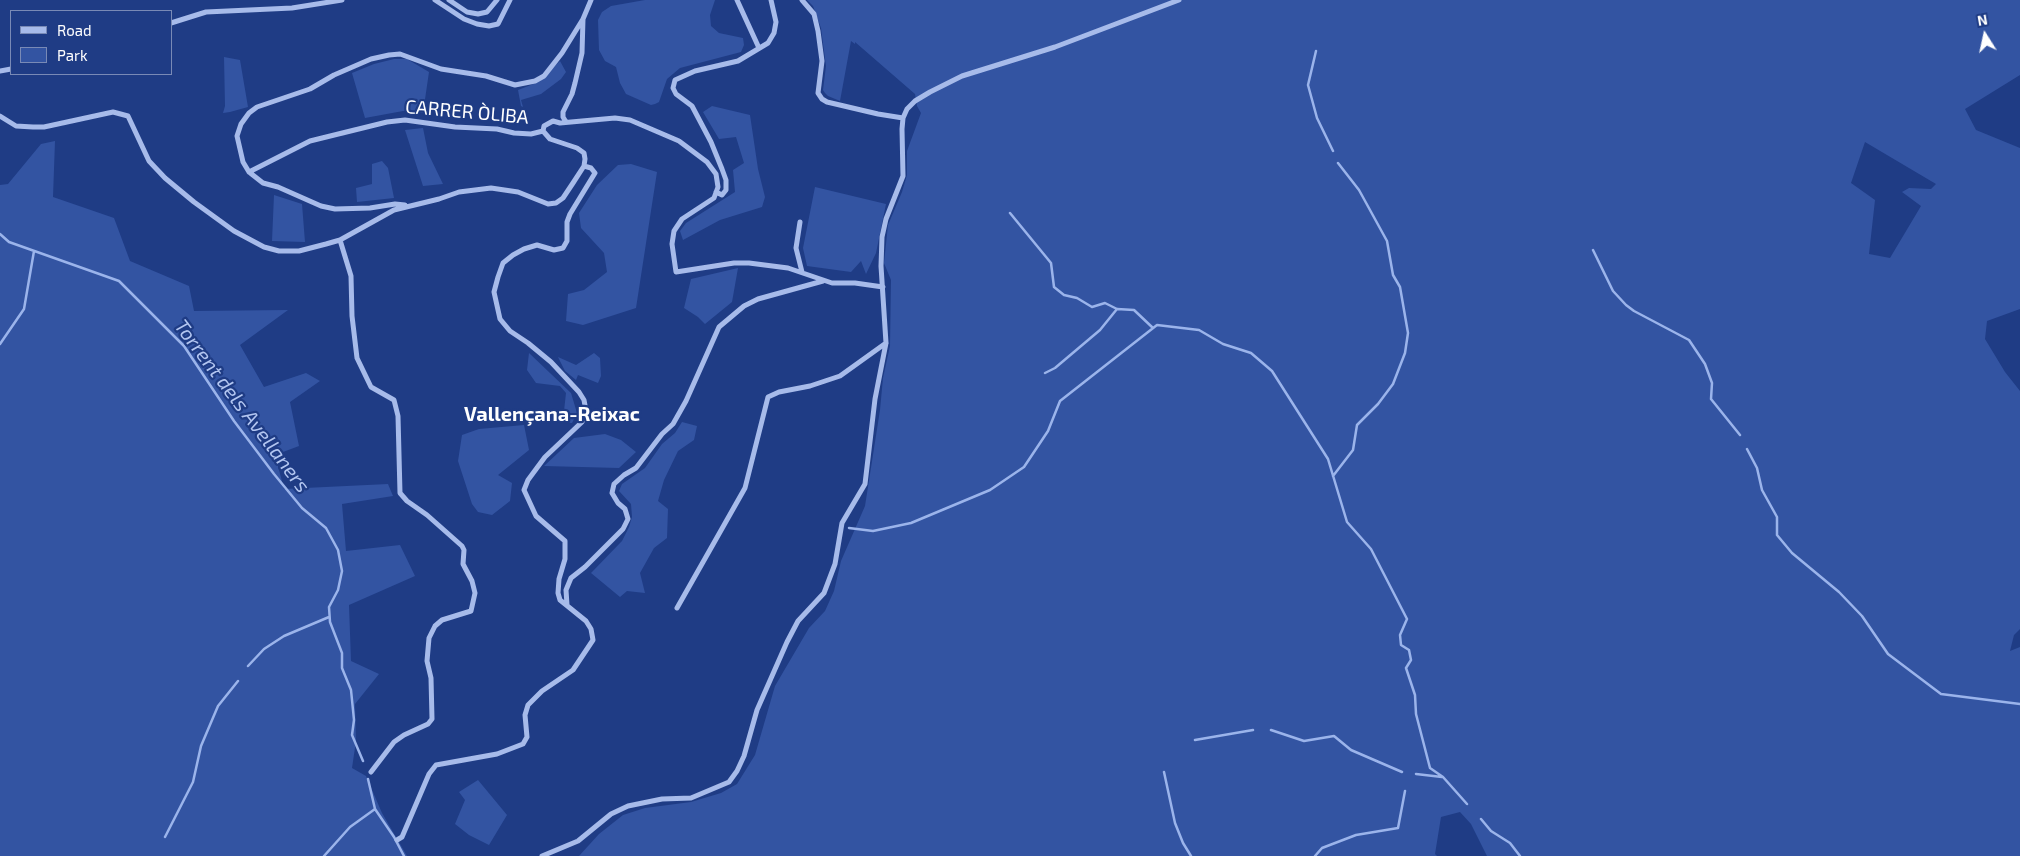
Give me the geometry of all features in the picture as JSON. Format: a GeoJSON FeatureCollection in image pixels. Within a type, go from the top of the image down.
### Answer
{"type":"FeatureCollection","features":[{"type":"Feature","properties":{"kind":"street"},"geometry":{"type":"LineString","coordinates":[[172,23],[206,12],[292,8],[342,0]]}},
{"type":"Feature","properties":{"kind":"street"},"geometry":{"type":"LineString","coordinates":[[435,0],[464,19],[489,26],[498,24],[510,0]]}},
{"type":"Feature","properties":{"kind":"street"},"geometry":{"type":"LineString","coordinates":[[450,0],[467,12],[478,14],[487,12],[497,0]]}},
{"type":"Feature","properties":{"kind":"street"},"geometry":{"type":"LineString","coordinates":[[411,206],[395,204],[351,209],[321,206],[278,187],[263,183],[249,172],[243,162],[237,136],[241,124],[249,113],[257,107],[310,89],[334,75],[371,59],[400,54],[441,69],[486,76],[515,85],[535,82],[544,76],[562,53],[583,19],[591,0]]}},
{"type":"Feature","properties":{"kind":"street"},"geometry":{"type":"LineString","coordinates":[[737,0],[759,48]]}},
{"type":"Feature","properties":{"kind":"street"},"geometry":{"type":"LineString","coordinates":[[716,192],[722,195],[726,190],[726,180],[722,169],[711,142],[692,106],[676,94],[673,88],[675,80],[695,71],[738,61],[768,43],[774,33],[776,22],[771,0]]}},
{"type":"Feature","properties":{"kind":"street"},"geometry":{"type":"LineString","coordinates":[[802,0],[814,14],[818,31],[822,62],[818,93],[822,99],[869,112],[903,118]]}},
{"type":"Feature","properties":{"kind":"street"},"geometry":{"type":"LineString","coordinates":[[542,856],[550,851],[578,841],[611,814],[628,806],[662,799],[691,798],[729,782],[744,756],[757,710],[774,668],[798,621],[824,593],[835,564],[842,523],[865,484],[875,399],[886,343],[881,266],[882,237],[886,219],[903,176],[903,118],[907,109],[915,101],[930,92],[962,76],[1055,47],[1179,0]]}},
{"type":"Feature","properties":{"kind":"street"},"geometry":{"type":"LineString","coordinates":[[566,122],[563,117],[564,112],[572,94],[582,53],[583,19]]}},
{"type":"Feature","properties":{"kind":"street"},"geometry":{"type":"LineString","coordinates":[[0,116],[16,126],[44,127],[98,114],[121,113],[128,116],[148,161],[165,178],[194,202],[250,240],[264,247],[279,251],[299,251],[340,240],[394,210],[459,192],[490,188],[518,192],[548,204],[556,203],[563,198],[584,166],[584,153],[577,148],[550,140],[543,131],[544,126],[553,121],[566,122],[615,118],[630,120],[679,141],[707,162],[716,174],[718,187],[714,198],[682,220],[674,231],[672,244],[676,272],[734,263],[788,268],[824,281],[883,287]]}},
{"type":"Feature","properties":{"kind":"street","name":"CARRER ÒLIBA"},"geometry":{"type":"LineString","coordinates":[[249,172],[310,141],[387,122],[405,120],[455,127],[497,129],[514,133],[532,134],[543,131]]}},
{"type":"Feature","properties":{"kind":"street"},"geometry":{"type":"LineString","coordinates":[[397,840],[402,837],[429,774],[436,765],[497,754],[523,744],[527,737],[525,715],[528,705],[542,691],[573,670],[593,640],[591,630],[586,622],[560,600],[558,593],[559,579],[565,559],[565,541],[536,516],[524,490],[528,480],[545,457],[582,422],[586,411],[584,400],[551,362],[510,331],[500,319],[494,292],[503,264],[513,255],[524,248],[537,246],[554,250],[562,248],[567,241],[567,222],[570,214],[595,172],[591,168],[584,166]]}},
{"type":"Feature","properties":{"kind":"street"},"geometry":{"type":"LineString","coordinates":[[800,222],[796,248],[802,272]]}},
{"type":"Feature","properties":{"kind":"street"},"geometry":{"type":"LineString","coordinates":[[340,240],[351,276],[352,316],[357,358],[371,387],[394,400],[398,416],[400,493],[407,501],[427,515],[462,546],[464,550],[463,564],[472,581],[475,594],[475,602],[471,611],[442,620],[435,626],[429,638],[427,661],[431,678],[432,719],[428,724],[404,735],[394,742],[370,772]]}},
{"type":"Feature","properties":{"kind":"street"},"geometry":{"type":"LineString","coordinates":[[567,604],[566,590],[571,578],[586,567],[623,529],[628,519],[626,509],[612,493],[614,484],[636,468],[662,434],[673,424],[719,327],[737,310],[758,299],[824,281]]}},
{"type":"Feature","properties":{"kind":"street"},"geometry":{"type":"LineString","coordinates":[[677,608],[745,488],[768,398],[779,392],[810,386],[840,376],[886,343]]}},
{"type":"Feature","properties":{"kind":"green space"},"geometry":{"type":"Polygon","coordinates":[[[645,0],[715,0],[710,15],[711,26],[719,33],[743,38],[744,45],[741,52],[680,68],[667,79],[659,102],[655,104],[651,105],[626,94],[620,83],[616,67],[605,61],[599,50],[598,20],[602,12],[611,6],[645,0]]]}},
{"type":"Feature","properties":{"kind":"green space"},"geometry":{"type":"Polygon","coordinates":[[[807,0],[2020,0],[2020,75],[1965,109],[1976,130],[2020,148],[2020,309],[1987,321],[1985,339],[2005,372],[2020,391],[2020,629],[2014,635],[2010,651],[2020,647],[2020,856],[1487,856],[1471,824],[1460,812],[1441,817],[1435,854],[1437,856],[579,856],[599,834],[623,815],[645,808],[691,802],[721,793],[737,784],[755,755],[775,686],[809,628],[825,611],[834,591],[841,561],[865,506],[883,378],[890,346],[891,280],[884,263],[888,225],[902,192],[907,175],[907,151],[921,113],[917,106],[915,94],[855,42],[855,44],[851,41],[840,101],[828,96],[823,90],[826,66],[821,28],[813,6],[807,0]],[[1865,142],[1851,183],[1875,200],[1869,254],[1890,258],[1921,206],[1902,192],[1909,188],[1931,189],[1936,184],[1865,142]]]}},
{"type":"Feature","properties":{"kind":"green space"},"geometry":{"type":"Polygon","coordinates":[[[224,57],[240,60],[248,107],[223,113],[225,106],[224,57]]]}},
{"type":"Feature","properties":{"kind":"green space"},"geometry":{"type":"Polygon","coordinates":[[[394,59],[407,59],[429,72],[423,113],[403,111],[365,118],[352,73],[374,64],[394,59]]]}},
{"type":"Feature","properties":{"kind":"green space"},"geometry":{"type":"Polygon","coordinates":[[[560,61],[566,72],[561,79],[541,94],[521,100],[523,107],[521,106],[518,90],[536,83],[560,61]]]}},
{"type":"Feature","properties":{"kind":"green space"},"geometry":{"type":"Polygon","coordinates":[[[712,106],[750,115],[758,169],[765,197],[762,207],[720,220],[683,240],[680,231],[686,223],[735,192],[733,170],[744,163],[736,137],[719,139],[703,112],[712,106]]]}},
{"type":"Feature","properties":{"kind":"green space"},"geometry":{"type":"Polygon","coordinates":[[[423,128],[428,153],[443,184],[423,186],[405,130],[423,128]]]}},
{"type":"Feature","properties":{"kind":"green space"},"geometry":{"type":"Polygon","coordinates":[[[55,141],[53,197],[114,218],[130,261],[189,286],[194,311],[288,310],[240,345],[264,387],[306,373],[320,381],[290,402],[299,446],[275,455],[284,489],[388,484],[393,496],[342,504],[346,551],[400,545],[415,576],[349,605],[351,661],[379,674],[355,704],[356,741],[352,768],[366,776],[382,813],[407,856],[0,856],[0,185],[8,184],[41,144],[55,141]]]}},
{"type":"Feature","properties":{"kind":"green space"},"geometry":{"type":"Polygon","coordinates":[[[382,161],[388,168],[394,198],[357,202],[356,188],[372,184],[372,164],[382,161]]]}},
{"type":"Feature","properties":{"kind":"green space"},"geometry":{"type":"Polygon","coordinates":[[[631,164],[657,172],[636,308],[583,325],[566,321],[568,294],[584,290],[607,272],[604,253],[581,228],[579,213],[597,185],[618,165],[631,164]]]}},
{"type":"Feature","properties":{"kind":"green space"},"geometry":{"type":"Polygon","coordinates":[[[815,187],[886,204],[876,253],[866,274],[861,261],[851,272],[807,266],[803,248],[815,187]]]}},
{"type":"Feature","properties":{"kind":"green space"},"geometry":{"type":"Polygon","coordinates":[[[274,195],[302,204],[305,242],[272,241],[274,195]]]}},
{"type":"Feature","properties":{"kind":"green space"},"geometry":{"type":"Polygon","coordinates":[[[738,268],[732,302],[705,324],[684,308],[691,279],[738,268]]]}},
{"type":"Feature","properties":{"kind":"green space"},"geometry":{"type":"Polygon","coordinates":[[[529,353],[571,393],[577,413],[572,423],[560,422],[564,411],[566,393],[560,386],[536,383],[527,370],[529,353]]]}},
{"type":"Feature","properties":{"kind":"green space"},"geometry":{"type":"Polygon","coordinates":[[[594,353],[600,358],[601,376],[598,383],[578,375],[576,380],[565,371],[558,357],[576,365],[594,353]]]}},
{"type":"Feature","properties":{"kind":"green space"},"geometry":{"type":"Polygon","coordinates":[[[682,422],[697,426],[694,440],[678,451],[664,480],[658,501],[668,509],[667,538],[654,548],[640,573],[645,593],[627,591],[620,597],[591,573],[622,541],[629,527],[632,517],[631,504],[619,491],[622,484],[645,468],[662,444],[675,433],[682,422]]]}},
{"type":"Feature","properties":{"kind":"green space"},"geometry":{"type":"Polygon","coordinates":[[[524,425],[529,450],[498,475],[512,483],[510,501],[492,515],[478,512],[472,504],[458,461],[462,435],[479,429],[524,425]]]}},
{"type":"Feature","properties":{"kind":"green space"},"geometry":{"type":"Polygon","coordinates":[[[605,434],[621,440],[636,452],[619,468],[544,466],[574,438],[605,434]]]}},
{"type":"Feature","properties":{"kind":"green space"},"geometry":{"type":"Polygon","coordinates":[[[478,780],[507,815],[489,845],[469,835],[455,824],[465,800],[459,792],[478,780]]]}},
{"type":"Feature","properties":{"kind":"waterway"},"geometry":{"type":"LineString","coordinates":[[1316,51],[1308,85],[1317,118],[1333,151]]}},
{"type":"Feature","properties":{"kind":"waterway"},"geometry":{"type":"LineString","coordinates":[[1333,476],[1353,450],[1357,425],[1378,404],[1393,384],[1405,353],[1408,333],[1400,287],[1393,275],[1387,241],[1359,190],[1338,163]]}},
{"type":"Feature","properties":{"kind":"waterway"},"geometry":{"type":"LineString","coordinates":[[1010,213],[1051,263],[1054,287],[1064,295],[1077,298],[1092,307],[1105,303],[1117,309],[1134,310],[1153,328]]}},
{"type":"Feature","properties":{"kind":"waterway","name":"Torrent dels Avellaners"},"geometry":{"type":"LineString","coordinates":[[0,234],[9,242],[119,281],[184,346],[234,421],[274,474],[302,508],[326,528],[338,550],[342,571],[338,590],[329,607],[330,622],[342,653],[342,668],[351,690],[354,720],[352,735],[363,761]]}},
{"type":"Feature","properties":{"kind":"waterway"},"geometry":{"type":"LineString","coordinates":[[1593,250],[1613,291],[1626,305],[1689,340],[1705,364],[1712,383],[1711,399],[1740,435]]}},
{"type":"Feature","properties":{"kind":"waterway"},"geometry":{"type":"LineString","coordinates":[[0,344],[24,309],[34,251]]}},
{"type":"Feature","properties":{"kind":"waterway"},"geometry":{"type":"LineString","coordinates":[[1045,373],[1055,368],[1100,330],[1117,309]]}},
{"type":"Feature","properties":{"kind":"waterway"},"geometry":{"type":"LineString","coordinates":[[849,528],[873,531],[911,523],[990,490],[1024,467],[1048,431],[1060,401],[1157,325],[1199,330],[1223,344],[1251,353],[1272,371],[1328,459],[1347,522],[1371,549],[1407,619],[1400,635],[1401,645],[1409,650],[1411,660],[1406,668],[1415,695],[1416,714],[1430,768],[1443,777],[1467,804]]}},
{"type":"Feature","properties":{"kind":"waterway"},"geometry":{"type":"LineString","coordinates":[[1747,449],[1757,468],[1762,490],[1777,517],[1777,535],[1792,553],[1839,592],[1862,616],[1888,654],[1941,694],[2020,704]]}},
{"type":"Feature","properties":{"kind":"waterway"},"geometry":{"type":"LineString","coordinates":[[248,666],[264,649],[284,636],[329,617]]}},
{"type":"Feature","properties":{"kind":"waterway"},"geometry":{"type":"LineString","coordinates":[[165,837],[193,782],[201,746],[218,706],[238,681]]}},
{"type":"Feature","properties":{"kind":"waterway"},"geometry":{"type":"LineString","coordinates":[[1195,740],[1253,730]]}},
{"type":"Feature","properties":{"kind":"waterway"},"geometry":{"type":"LineString","coordinates":[[1271,730],[1304,741],[1334,736],[1351,750],[1402,772]]}},
{"type":"Feature","properties":{"kind":"waterway"},"geometry":{"type":"LineString","coordinates":[[1164,772],[1175,823],[1183,843],[1191,856]]}},
{"type":"Feature","properties":{"kind":"waterway"},"geometry":{"type":"LineString","coordinates":[[1416,774],[1442,777]]}},
{"type":"Feature","properties":{"kind":"waterway","name":"Torrent dels Avellaners"},"geometry":{"type":"LineString","coordinates":[[368,779],[375,809],[404,856]]}},
{"type":"Feature","properties":{"kind":"waterway"},"geometry":{"type":"LineString","coordinates":[[1315,856],[1322,848],[1356,835],[1398,828],[1405,791]]}},
{"type":"Feature","properties":{"kind":"waterway"},"geometry":{"type":"LineString","coordinates":[[324,856],[350,827],[375,809]]}},
{"type":"Feature","properties":{"kind":"waterway"},"geometry":{"type":"LineString","coordinates":[[1481,819],[1491,831],[1510,843],[1520,856]]}},
{"type":"Feature","properties":{"kind":"district","name":"Vallençana-Reixac"},"geometry":{"type":"Point","coordinates":[552,414]}}]}
